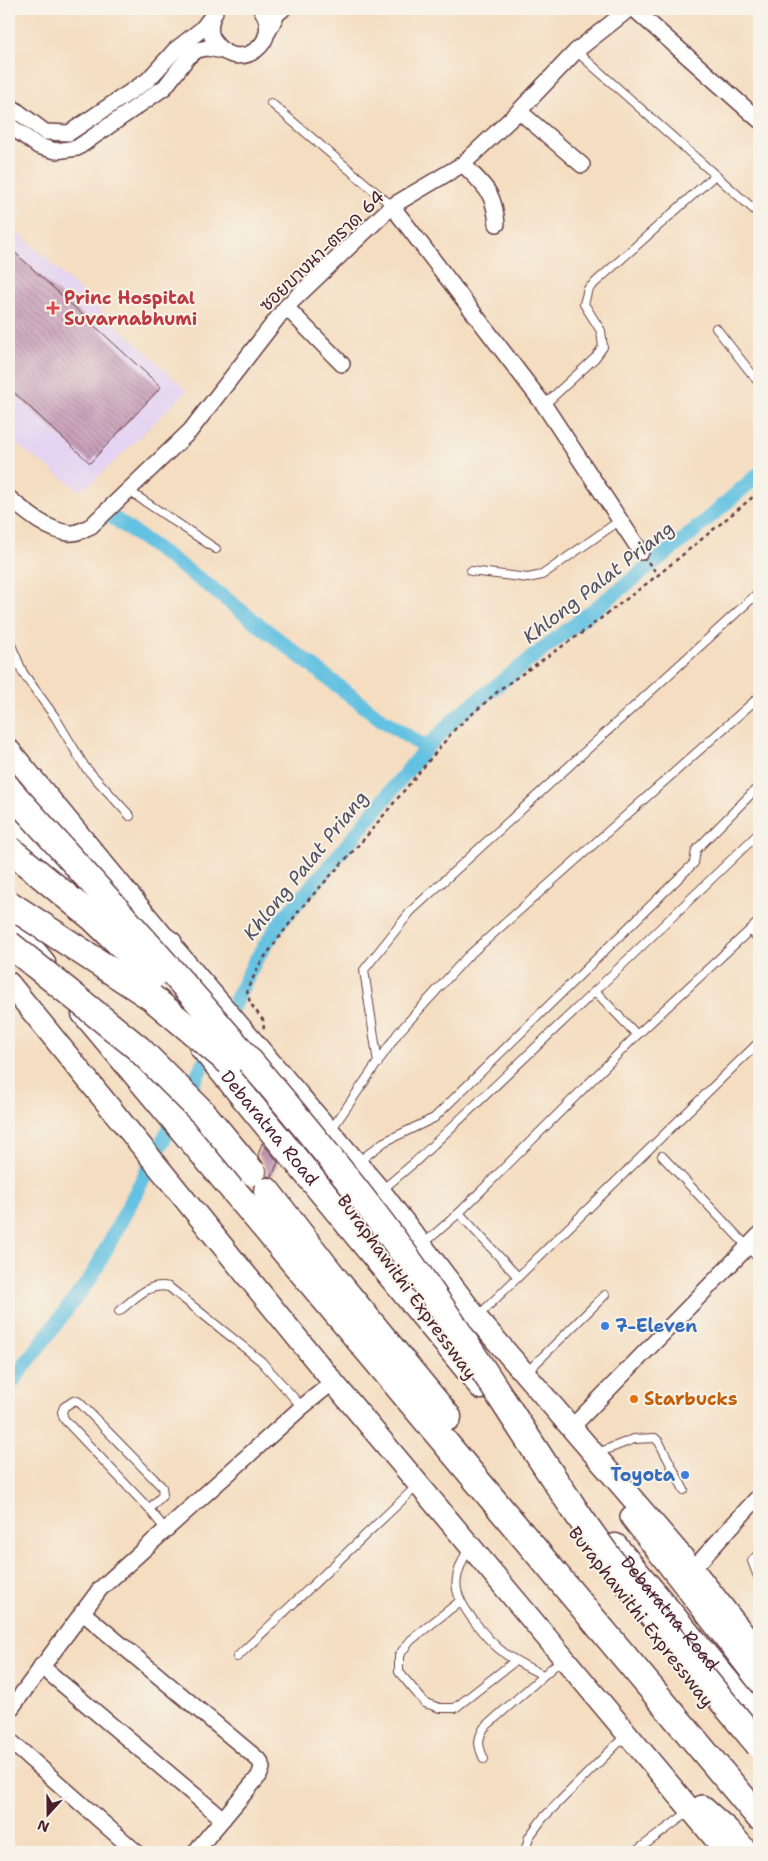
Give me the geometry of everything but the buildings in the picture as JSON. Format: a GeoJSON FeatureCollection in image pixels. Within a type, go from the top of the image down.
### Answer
{"type":"FeatureCollection","features":[{"type":"Feature","properties":{"kind":"highway"},"geometry":{"type":"LineString","coordinates":[[9,790],[182,983],[375,1215],[453,1321],[582,1520],[682,1652],[759,1745]]}},
{"type":"Feature","properties":{"kind":"highway","name":"Debaratna Road"},"geometry":{"type":"LineString","coordinates":[[9,811],[187,1028],[223,1063],[759,1721]]}},
{"type":"Feature","properties":{"kind":"highway","name":"Buraphawithi Expressway"},"geometry":{"type":"LineString","coordinates":[[9,849],[120,943],[364,1223],[442,1329],[571,1528],[671,1660],[759,1765]]}},
{"type":"Feature","properties":{"kind":"highway"},"geometry":{"type":"LineString","coordinates":[[52,864],[169,944]]}},
{"type":"Feature","properties":{"kind":"highway"},"geometry":{"type":"LineString","coordinates":[[9,904],[151,997],[223,1063]]}},
{"type":"Feature","properties":{"kind":"highway"},"geometry":{"type":"LineString","coordinates":[[9,923],[759,1817]]}},
{"type":"Feature","properties":{"kind":"highway","name":"Buraphawithi Expressway"},"geometry":{"type":"LineString","coordinates":[[9,944],[138,1048],[204,1114],[344,1290],[759,1800]]}},
{"type":"Feature","properties":{"kind":"main road"},"geometry":{"type":"LineString","coordinates":[[9,750],[169,944],[380,1191],[476,1317],[524,1375],[756,1640]]}},
{"type":"Feature","properties":{"kind":"main road"},"geometry":{"type":"LineString","coordinates":[[9,983],[333,1382],[726,1852]]}},
{"type":"Feature","properties":{"kind":"main road"},"geometry":{"type":"LineString","coordinates":[[593,1453],[620,1504],[759,1682]]}},
{"type":"Feature","properties":{"kind":"main road"},"geometry":{"type":"LineString","coordinates":[[650,1759],[728,1829],[748,1852]]}},
{"type":"Feature","properties":{"kind":"street"},"geometry":{"type":"LineString","coordinates":[[261,9],[267,18],[266,36]]}},
{"type":"Feature","properties":{"kind":"street"},"geometry":{"type":"LineString","coordinates":[[9,126],[38,146],[56,151],[77,148],[165,87],[188,57],[197,50],[207,48],[224,51],[236,56],[246,55],[262,45],[277,14],[283,9]]}},
{"type":"Feature","properties":{"kind":"street","name":"ซอยบางนา-ตราด 64"},"geometry":{"type":"LineString","coordinates":[[9,498],[32,516],[70,534],[91,526],[130,491],[190,431],[286,307],[392,206],[463,164],[520,111],[576,51],[629,9]]}},
{"type":"Feature","properties":{"kind":"street"},"geometry":{"type":"LineString","coordinates":[[634,9],[759,120]]}},
{"type":"Feature","properties":{"kind":"street"},"geometry":{"type":"LineString","coordinates":[[216,10],[210,30],[213,40],[224,51]]}},
{"type":"Feature","properties":{"kind":"street"},"geometry":{"type":"LineString","coordinates":[[9,105],[46,132],[61,133],[76,130],[148,80],[175,50],[202,29],[216,10]]}},
{"type":"Feature","properties":{"kind":"street"},"geometry":{"type":"LineString","coordinates":[[520,111],[582,165]]}},
{"type":"Feature","properties":{"kind":"street"},"geometry":{"type":"LineString","coordinates":[[463,164],[491,195],[495,203],[497,224]]}},
{"type":"Feature","properties":{"kind":"street"},"geometry":{"type":"LineString","coordinates":[[392,206],[544,405],[641,552]]}},
{"type":"Feature","properties":{"kind":"street"},"geometry":{"type":"LineString","coordinates":[[286,307],[342,364]]}},
{"type":"Feature","properties":{"kind":"street"},"geometry":{"type":"LineString","coordinates":[[572,1428],[759,1235]]}},
{"type":"Feature","properties":{"kind":"street"},"geometry":{"type":"LineString","coordinates":[[9,1711],[100,1589],[302,1407],[333,1382]]}},
{"type":"Feature","properties":{"kind":"street"},"geometry":{"type":"LineString","coordinates":[[694,1570],[759,1497]]}},
{"type":"Feature","properties":{"kind":"street"},"geometry":{"type":"LineString","coordinates":[[82,1612],[260,1761],[262,1768],[259,1776],[195,1852]]}},
{"type":"Feature","properties":{"kind":"street"},"geometry":{"type":"LineString","coordinates":[[41,1666],[223,1819]]}},
{"type":"Feature","properties":{"kind":"street"},"geometry":{"type":"LineString","coordinates":[[9,1740],[136,1852]]}},
{"type":"Feature","properties":{"kind":"lane"},"geometry":{"type":"LineString","coordinates":[[576,51],[759,214]]}},
{"type":"Feature","properties":{"kind":"lane"},"geometry":{"type":"LineString","coordinates":[[271,103],[392,206]]}},
{"type":"Feature","properties":{"kind":"lane"},"geometry":{"type":"LineString","coordinates":[[544,405],[595,358],[603,347],[601,331],[584,304],[588,289],[715,175]]}},
{"type":"Feature","properties":{"kind":"lane"},"geometry":{"type":"LineString","coordinates":[[716,328],[759,383]]}},
{"type":"Feature","properties":{"kind":"lane"},"geometry":{"type":"LineString","coordinates":[[130,491],[216,549]]}},
{"type":"Feature","properties":{"kind":"lane"},"geometry":{"type":"LineString","coordinates":[[471,571],[528,578],[542,575],[620,521]]}},
{"type":"Feature","properties":{"kind":"lane"},"geometry":{"type":"LineString","coordinates":[[378,1063],[364,970],[411,911],[759,592]]}},
{"type":"Feature","properties":{"kind":"lane"},"geometry":{"type":"LineString","coordinates":[[9,640],[23,673],[55,717],[85,767],[130,816]]}},
{"type":"Feature","properties":{"kind":"lane"},"geometry":{"type":"LineString","coordinates":[[330,1132],[398,1033],[467,956],[759,697]]}},
{"type":"Feature","properties":{"kind":"lane"},"geometry":{"type":"LineString","coordinates":[[356,1163],[384,1142],[434,1118],[694,864],[696,850],[759,786]]}},
{"type":"Feature","properties":{"kind":"lane"},"geometry":{"type":"LineString","coordinates":[[380,1191],[415,1162],[759,833]]}},
{"type":"Feature","properties":{"kind":"lane"},"geometry":{"type":"LineString","coordinates":[[421,1245],[459,1213],[637,1035],[759,921]]}},
{"type":"Feature","properties":{"kind":"lane"},"geometry":{"type":"LineString","coordinates":[[750,930],[759,940]]}},
{"type":"Feature","properties":{"kind":"lane"},"geometry":{"type":"LineString","coordinates":[[595,991],[637,1035]]}},
{"type":"Feature","properties":{"kind":"lane"},"geometry":{"type":"LineString","coordinates":[[476,1317],[759,1042]]}},
{"type":"Feature","properties":{"kind":"lane"},"geometry":{"type":"LineString","coordinates":[[662,1156],[759,1259]]}},
{"type":"Feature","properties":{"kind":"lane"},"geometry":{"type":"LineString","coordinates":[[459,1213],[518,1277]]}},
{"type":"Feature","properties":{"kind":"lane"},"geometry":{"type":"LineString","coordinates":[[119,1311],[150,1287],[158,1285],[169,1287],[261,1361],[302,1407]]}},
{"type":"Feature","properties":{"kind":"lane"},"geometry":{"type":"LineString","coordinates":[[524,1375],[605,1295]]}},
{"type":"Feature","properties":{"kind":"lane"},"geometry":{"type":"LineString","coordinates":[[149,1509],[165,1491],[79,1402],[75,1400],[70,1401],[62,1412],[64,1419],[149,1509],[166,1530]]}},
{"type":"Feature","properties":{"kind":"lane"},"geometry":{"type":"LineString","coordinates":[[593,1453],[634,1439],[655,1438],[659,1442],[684,1490]]}},
{"type":"Feature","properties":{"kind":"lane"},"geometry":{"type":"LineString","coordinates":[[237,1657],[420,1484]]}},
{"type":"Feature","properties":{"kind":"lane"},"geometry":{"type":"LineString","coordinates":[[471,1545],[458,1567],[456,1590],[459,1602],[499,1651],[543,1675]]}},
{"type":"Feature","properties":{"kind":"lane"},"geometry":{"type":"LineString","coordinates":[[759,1553],[755,1555],[752,1561],[759,1579]]}},
{"type":"Feature","properties":{"kind":"lane"},"geometry":{"type":"LineString","coordinates":[[459,1602],[411,1640],[399,1655],[399,1672],[425,1703],[440,1708],[455,1708],[515,1661]]}},
{"type":"Feature","properties":{"kind":"lane"},"geometry":{"type":"LineString","coordinates":[[484,1759],[478,1746],[479,1736],[484,1728],[564,1656]]}},
{"type":"Feature","properties":{"kind":"lane"},"geometry":{"type":"LineString","coordinates":[[525,1852],[529,1837],[543,1818],[628,1733]]}},
{"type":"Feature","properties":{"kind":"lane"},"geometry":{"type":"LineString","coordinates":[[635,1852],[692,1810]]}},
{"type":"Feature","properties":{"kind":"path"},"geometry":{"type":"LineString","coordinates":[[264,1031],[263,1020],[250,1003],[247,990],[262,962],[301,908],[390,809],[455,729],[509,683],[583,632],[658,575],[759,492]]}},
{"type":"Feature","properties":{"kind":"path"},"geometry":{"type":"LineString","coordinates":[[652,567],[658,575]]}},
{"type":"Feature","properties":{"kind":"shaded area","name":"Princ Hospital Suvarnabhumi"},"geometry":{"type":"Polygon","coordinates":[[[9,224],[187,391],[93,482],[79,490],[9,439],[9,224]]]}},
{"type":"Feature","properties":{"kind":"waterway","name":"Khlong Palat Priang"},"geometry":{"type":"LineString","coordinates":[[225,1022],[255,961],[281,921],[329,867],[426,748],[459,715],[688,536],[759,474]]}},
{"type":"Feature","properties":{"kind":"waterway"},"geometry":{"type":"LineString","coordinates":[[108,514],[209,586],[381,719],[426,748]]}},
{"type":"Feature","properties":{"kind":"waterway","name":"Khlong Palat Priang"},"geometry":{"type":"LineString","coordinates":[[9,1386],[92,1276],[211,1049]]}},
{"type":"Feature","properties":{"kind":"place","name":"Princ Hospital Suvarnabhumi"},"geometry":{"type":"Point","coordinates":[53,308]}},
{"type":"Feature","properties":{"kind":"place","name":"7-Eleven"},"geometry":{"type":"Point","coordinates":[605,1326]}},
{"type":"Feature","properties":{"kind":"place","name":"Starbucks"},"geometry":{"type":"Point","coordinates":[634,1399]}},
{"type":"Feature","properties":{"kind":"place","name":"Toyota"},"geometry":{"type":"Point","coordinates":[685,1475]}}]}
